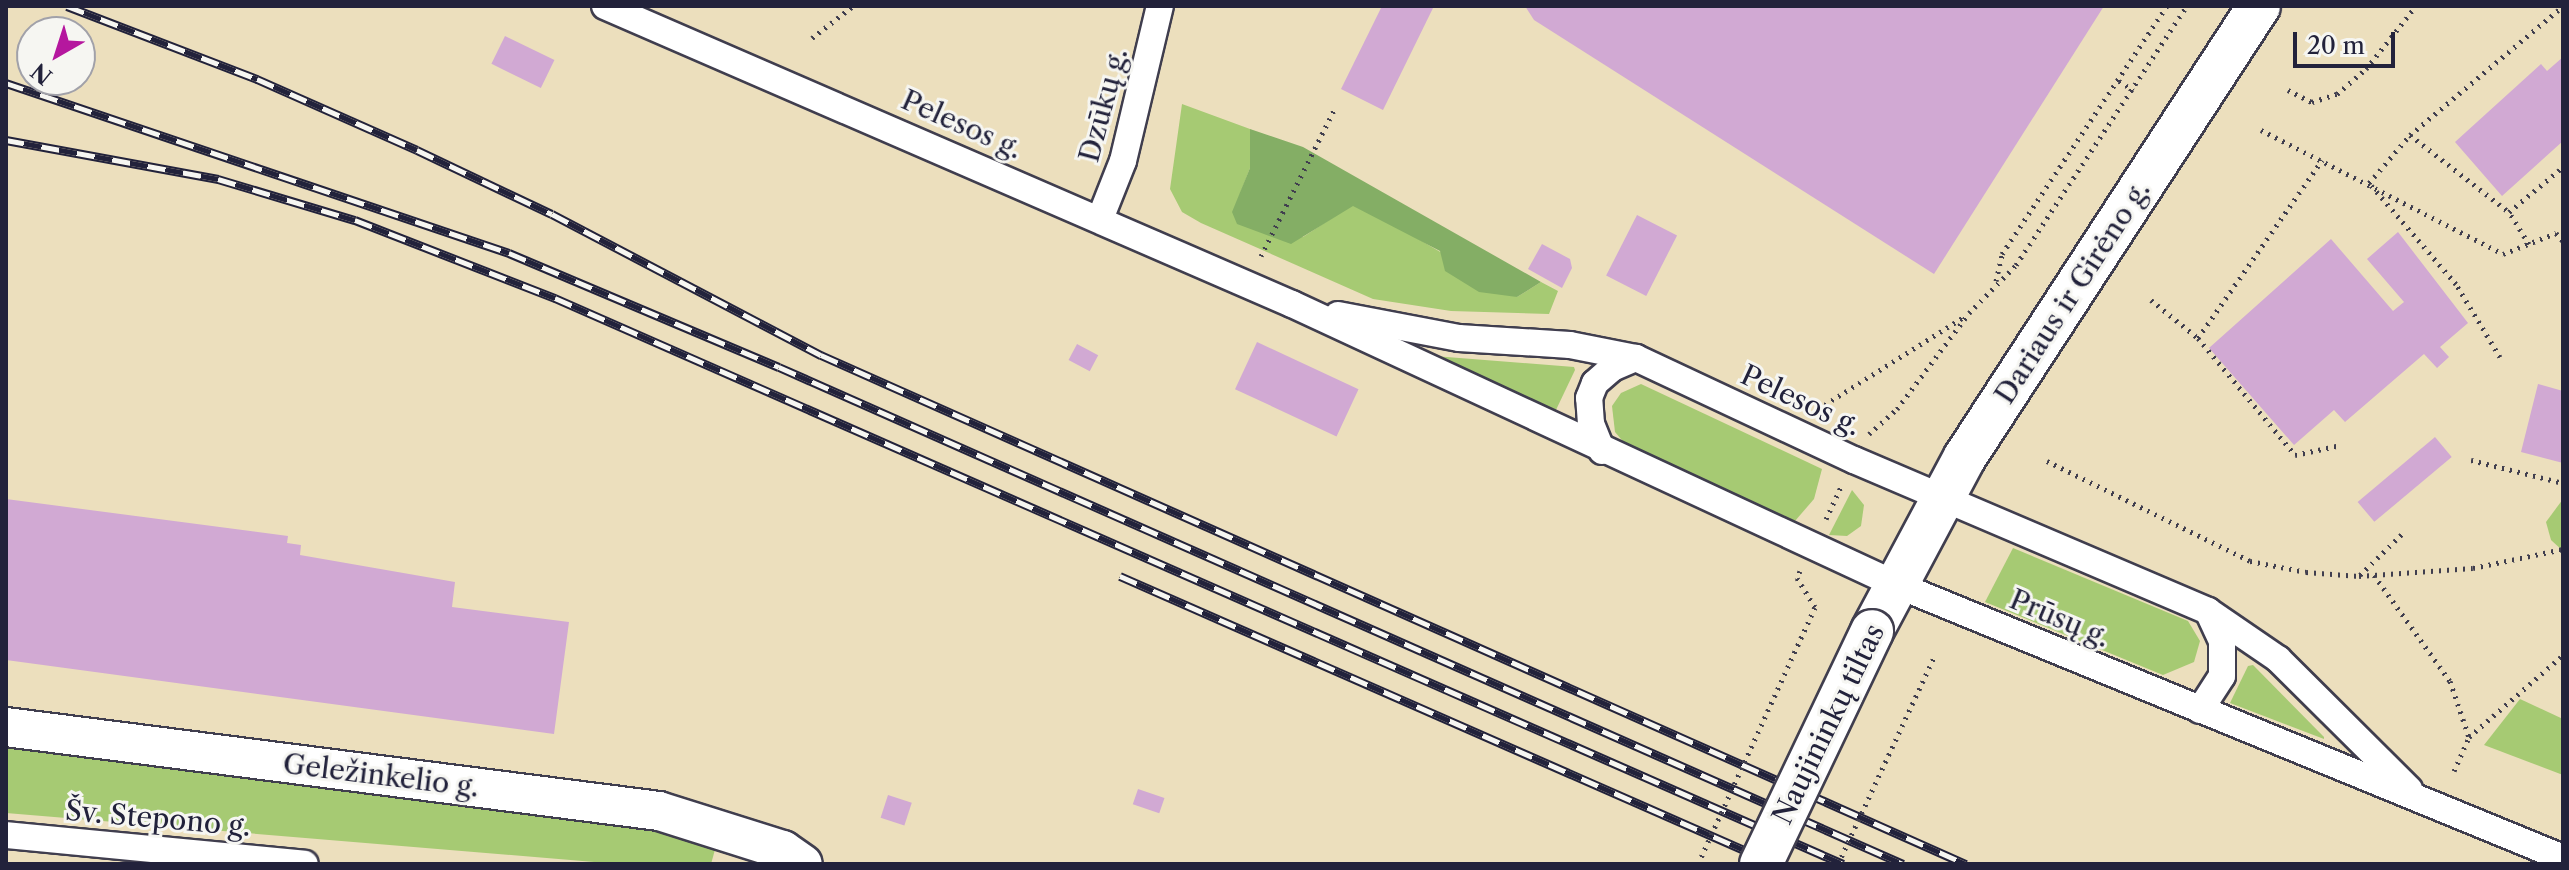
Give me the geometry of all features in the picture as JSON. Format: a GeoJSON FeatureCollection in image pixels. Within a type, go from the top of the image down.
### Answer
{"type":"FeatureCollection","features":[{"type":"Feature","properties":{"kind":"main road","name":"Dariaus ir Girėno g."},"geometry":{"type":"LineString","coordinates":[[1895,584],[1940,498],[2259,6]]}},
{"type":"Feature","properties":{"kind":"main road","name":"Naujininkų tiltas"},"geometry":{"type":"LineString","coordinates":[[1761,864],[1895,584]]}},
{"type":"Feature","properties":{"kind":"main road","name":"Geležinkelio g."},"geometry":{"type":"LineString","coordinates":[[6,727],[659,811],[702,820],[760,852],[783,850],[803,864]]}},
{"type":"Feature","properties":{"kind":"street","name":"Pelesos g."},"geometry":{"type":"LineString","coordinates":[[605,6],[1292,304],[1602,451],[1895,584]]}},
{"type":"Feature","properties":{"kind":"street","name":"Dzūkų g."},"geometry":{"type":"LineString","coordinates":[[1100,219],[1123,161],[1160,6]]}},
{"type":"Feature","properties":{"kind":"street","name":"Pelesos g."},"geometry":{"type":"LineString","coordinates":[[1292,304],[1459,338],[1570,345],[1636,358],[1940,498]]}},
{"type":"Feature","properties":{"kind":"street"},"geometry":{"type":"LineString","coordinates":[[1602,451],[1591,424],[1589,398],[1603,375],[1636,358]]}},
{"type":"Feature","properties":{"kind":"street","name":"Prūsų g."},"geometry":{"type":"LineString","coordinates":[[1940,498],[2208,611],[2278,659],[2417,797]]}},
{"type":"Feature","properties":{"kind":"street","name":"Prūsų g."},"geometry":{"type":"LineString","coordinates":[[1895,584],[2563,858]]}},
{"type":"Feature","properties":{"kind":"street"},"geometry":{"type":"LineString","coordinates":[[2200,710],[2222,676],[2222,641],[2208,611]]}},
{"type":"Feature","properties":{"kind":"street","name":"Šv. Stepono g."},"geometry":{"type":"LineString","coordinates":[[6,835],[305,864]]}},
{"type":"Feature","properties":{"kind":"path"},"geometry":{"type":"LineString","coordinates":[[812,38],[853,6]]}},
{"type":"Feature","properties":{"kind":"path"},"geometry":{"type":"LineString","coordinates":[[1996,282],[2002,254],[2167,6]]}},
{"type":"Feature","properties":{"kind":"path"},"geometry":{"type":"LineString","coordinates":[[1698,864],[1815,607],[1797,578],[1866,437],[1897,409],[1969,313],[2016,265],[2187,6]]}},
{"type":"Feature","properties":{"kind":"path"},"geometry":{"type":"LineString","coordinates":[[2288,90],[2312,102],[2337,94],[2366,69],[2416,6]]}},
{"type":"Feature","properties":{"kind":"path"},"geometry":{"type":"LineString","coordinates":[[2369,183],[2410,135],[2563,6]]}},
{"type":"Feature","properties":{"kind":"path"},"geometry":{"type":"LineString","coordinates":[[2119,81],[2133,90]]}},
{"type":"Feature","properties":{"kind":"path"},"geometry":{"type":"LineString","coordinates":[[1261,256],[1335,108]]}},
{"type":"Feature","properties":{"kind":"path"},"geometry":{"type":"LineString","coordinates":[[2261,130],[2503,254],[2563,228]]}},
{"type":"Feature","properties":{"kind":"path"},"geometry":{"type":"LineString","coordinates":[[2410,135],[2509,212],[2529,244]]}},
{"type":"Feature","properties":{"kind":"path"},"geometry":{"type":"LineString","coordinates":[[2198,338],[2322,160]]}},
{"type":"Feature","properties":{"kind":"path"},"geometry":{"type":"LineString","coordinates":[[2509,212],[2563,167]]}},
{"type":"Feature","properties":{"kind":"path"},"geometry":{"type":"LineString","coordinates":[[2369,183],[2456,284],[2500,357]]}},
{"type":"Feature","properties":{"kind":"path"},"geometry":{"type":"LineString","coordinates":[[2556,233],[2563,241]]}},
{"type":"Feature","properties":{"kind":"path"},"geometry":{"type":"LineString","coordinates":[[2151,300],[2198,338],[2295,455],[2341,445]]}},
{"type":"Feature","properties":{"kind":"path"},"geometry":{"type":"LineString","coordinates":[[1808,416],[1969,313]]}},
{"type":"Feature","properties":{"kind":"path"},"geometry":{"type":"LineString","coordinates":[[2471,460],[2563,483]]}},
{"type":"Feature","properties":{"kind":"path"},"geometry":{"type":"LineString","coordinates":[[2047,461],[2250,561],[2359,576],[2473,568],[2563,549]]}},
{"type":"Feature","properties":{"kind":"path"},"geometry":{"type":"LineString","coordinates":[[2359,576],[2402,534]]}},
{"type":"Feature","properties":{"kind":"path"},"geometry":{"type":"LineString","coordinates":[[2374,575],[2450,681],[2469,737]]}},
{"type":"Feature","properties":{"kind":"path"},"geometry":{"type":"LineString","coordinates":[[2454,771],[2469,737],[2563,655]]}},
{"type":"Feature","properties":{"kind":"path"},"geometry":{"type":"LineString","coordinates":[[1838,864],[1934,657]]}},
{"type":"Feature","properties":{"kind":"green space"},"geometry":{"type":"Polygon","coordinates":[[[1182,104],[1250,129],[1250,168],[1233,212],[1303,237],[1352,205],[1374,213],[1517,297],[1541,282],[1558,291],[1549,314],[1451,311],[1373,299],[1201,223],[1182,212],[1170,189],[1182,104]]]}},
{"type":"Feature","properties":{"kind":"green space"},"geometry":{"type":"Polygon","coordinates":[[[1250,129],[1303,147],[1541,282],[1517,297],[1479,292],[1445,271],[1440,251],[1353,206],[1291,244],[1237,224],[1232,212],[1250,168],[1250,129]]]}},
{"type":"Feature","properties":{"kind":"green space"},"geometry":{"type":"Polygon","coordinates":[[[1434,356],[1574,367],[1575,370],[1555,412],[1434,356]]]}},
{"type":"Feature","properties":{"kind":"green space"},"geometry":{"type":"Polygon","coordinates":[[[1641,384],[1822,469],[1814,499],[1795,521],[1626,445],[1615,432],[1612,406],[1621,393],[1641,384]]]}},
{"type":"Feature","properties":{"kind":"green space"},"geometry":{"type":"Polygon","coordinates":[[[1852,490],[1864,505],[1861,526],[1847,536],[1829,535],[1852,490]]]}},
{"type":"Feature","properties":{"kind":"green space"},"geometry":{"type":"Polygon","coordinates":[[[2563,499],[2563,551],[2551,540],[2546,522],[2563,499]]]}},
{"type":"Feature","properties":{"kind":"green space"},"geometry":{"type":"Polygon","coordinates":[[[2013,548],[2188,621],[2200,641],[2194,662],[2163,675],[1985,602],[2013,548]]]}},
{"type":"Feature","properties":{"kind":"green space"},"geometry":{"type":"Polygon","coordinates":[[[2253,665],[2324,739],[2230,703],[2248,666],[2253,665]]]}},
{"type":"Feature","properties":{"kind":"green space"},"geometry":{"type":"Polygon","coordinates":[[[2520,699],[2563,719],[2563,775],[2484,745],[2520,699]]]}},
{"type":"Feature","properties":{"kind":"green space"},"geometry":{"type":"Polygon","coordinates":[[[6,744],[676,832],[716,846],[711,864],[618,864],[6,813],[6,744]]]}},
{"type":"Feature","properties":{"kind":"building"},"geometry":{"type":"Polygon","coordinates":[[[1382,6],[1434,6],[1383,110],[1341,89],[1382,6]]]}},
{"type":"Feature","properties":{"kind":"building"},"geometry":{"type":"Polygon","coordinates":[[[1525,6],[2104,6],[1934,274],[1534,20],[1525,6]]]}},
{"type":"Feature","properties":{"kind":"building"},"geometry":{"type":"Polygon","coordinates":[[[505,36],[554,60],[541,88],[491,64],[505,36]]]}},
{"type":"Feature","properties":{"kind":"building"},"geometry":{"type":"Polygon","coordinates":[[[2563,57],[2563,141],[2502,196],[2455,142],[2541,64],[2547,71],[2563,57]]]}},
{"type":"Feature","properties":{"kind":"building"},"geometry":{"type":"Polygon","coordinates":[[[1637,215],[1677,235],[1646,296],[1606,276],[1637,215]]]}},
{"type":"Feature","properties":{"kind":"building"},"geometry":{"type":"Polygon","coordinates":[[[2398,232],[2468,323],[2440,347],[2449,357],[2437,368],[2424,354],[2345,422],[2334,410],[2294,445],[2209,348],[2331,239],[2393,311],[2404,302],[2367,259],[2398,232]]]}},
{"type":"Feature","properties":{"kind":"building"},"geometry":{"type":"Polygon","coordinates":[[[1542,244],[1570,259],[1572,268],[1562,288],[1528,269],[1542,244]]]}},
{"type":"Feature","properties":{"kind":"building"},"geometry":{"type":"Polygon","coordinates":[[[1257,342],[1359,389],[1337,436],[1235,389],[1257,342]]]}},
{"type":"Feature","properties":{"kind":"building"},"geometry":{"type":"Polygon","coordinates":[[[1077,344],[1098,355],[1090,371],[1069,360],[1077,344]]]}},
{"type":"Feature","properties":{"kind":"building"},"geometry":{"type":"Polygon","coordinates":[[[2538,384],[2563,391],[2563,463],[2521,452],[2538,384]]]}},
{"type":"Feature","properties":{"kind":"building"},"geometry":{"type":"Polygon","coordinates":[[[2435,437],[2452,457],[2374,522],[2358,502],[2435,437]]]}},
{"type":"Feature","properties":{"kind":"building"},"geometry":{"type":"Polygon","coordinates":[[[6,499],[288,536],[287,543],[301,545],[300,555],[455,582],[452,607],[569,622],[554,734],[6,660],[6,499]]]}},
{"type":"Feature","properties":{"kind":"building"},"geometry":{"type":"Polygon","coordinates":[[[1138,789],[1164,798],[1159,813],[1133,804],[1138,789]]]}},
{"type":"Feature","properties":{"kind":"building"},"geometry":{"type":"Polygon","coordinates":[[[888,795],[912,803],[904,826],[881,818],[888,795]]]}},
{"type":"Feature","properties":{"kind":"railway"},"geometry":{"type":"LineString","coordinates":[[67,6],[257,79],[417,150],[552,214],[821,355],[1966,864]]}},
{"type":"Feature","properties":{"kind":"railway"},"geometry":{"type":"LineString","coordinates":[[6,83],[509,253],[779,367],[1903,864]]}},
{"type":"Feature","properties":{"kind":"railway"},"geometry":{"type":"LineString","coordinates":[[6,140],[218,179],[355,220],[555,298],[1843,864]]}},
{"type":"Feature","properties":{"kind":"railway"},"geometry":{"type":"LineString","coordinates":[[1120,576],[1776,864]]}}]}
